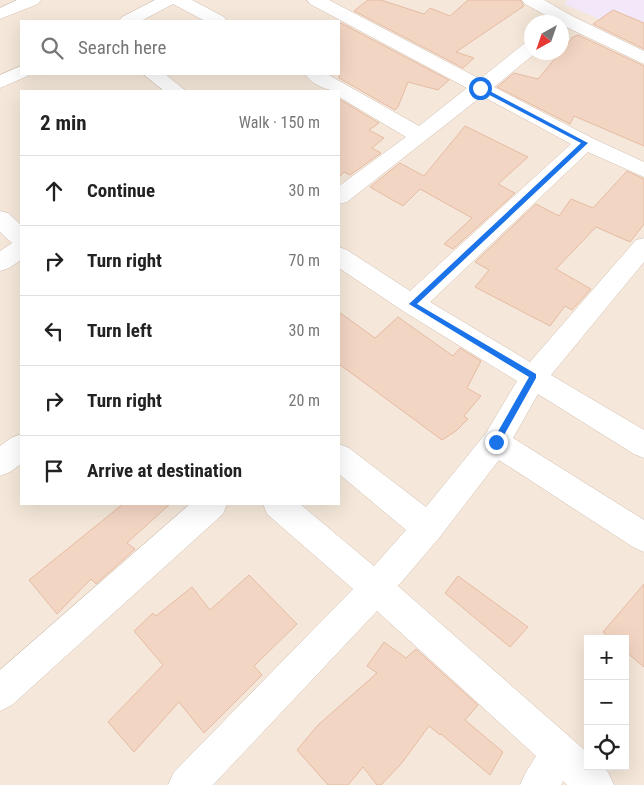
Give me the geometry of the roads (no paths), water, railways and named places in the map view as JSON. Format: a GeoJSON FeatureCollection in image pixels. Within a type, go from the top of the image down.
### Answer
{"type":"FeatureCollection","features":[{"type":"Feature","properties":{"kind":"street"},"geometry":{"type":"LineString","coordinates":[[0,14],[32,0]]}},
{"type":"Feature","properties":{"kind":"street"},"geometry":{"type":"LineString","coordinates":[[130,20],[168,0]]}},
{"type":"Feature","properties":{"kind":"street"},"geometry":{"type":"LineString","coordinates":[[179,0],[216,20]]}},
{"type":"Feature","properties":{"kind":"street"},"geometry":{"type":"LineString","coordinates":[[531,0],[554,15]]}},
{"type":"Feature","properties":{"kind":"street"},"geometry":{"type":"LineString","coordinates":[[332,2],[480,88],[585,143],[644,170]]}},
{"type":"Feature","properties":{"kind":"street"},"geometry":{"type":"LineString","coordinates":[[569,24],[644,58]]}},
{"type":"Feature","properties":{"kind":"street"},"geometry":{"type":"LineString","coordinates":[[340,196],[420,136],[524,53]]}},
{"type":"Feature","properties":{"kind":"street"},"geometry":{"type":"LineString","coordinates":[[154,75],[175,90]]}},
{"type":"Feature","properties":{"kind":"street"},"geometry":{"type":"LineString","coordinates":[[315,75],[328,88]]}},
{"type":"Feature","properties":{"kind":"street"},"geometry":{"type":"LineString","coordinates":[[9,78],[23,90]]}},
{"type":"Feature","properties":{"kind":"street"},"geometry":{"type":"LineString","coordinates":[[340,94],[420,136]]}},
{"type":"Feature","properties":{"kind":"street"},"geometry":{"type":"LineString","coordinates":[[412,304],[585,143]]}},
{"type":"Feature","properties":{"kind":"street"},"geometry":{"type":"LineString","coordinates":[[0,219],[20,237]]}},
{"type":"Feature","properties":{"kind":"street"},"geometry":{"type":"LineString","coordinates":[[187,785],[376,588],[428,528],[496,442],[534,376],[644,246]]}},
{"type":"Feature","properties":{"kind":"street"},"geometry":{"type":"LineString","coordinates":[[0,262],[20,250]]}},
{"type":"Feature","properties":{"kind":"street"},"geometry":{"type":"LineString","coordinates":[[340,257],[412,304],[534,376],[644,445]]}},
{"type":"Feature","properties":{"kind":"street"},"geometry":{"type":"LineString","coordinates":[[496,442],[640,525]]}},
{"type":"Feature","properties":{"kind":"street"},"geometry":{"type":"LineString","coordinates":[[0,463],[20,448]]}},
{"type":"Feature","properties":{"kind":"street"},"geometry":{"type":"LineString","coordinates":[[340,458],[428,528]]}},
{"type":"Feature","properties":{"kind":"street"},"geometry":{"type":"LineString","coordinates":[[0,693],[211,505]]}},
{"type":"Feature","properties":{"kind":"street"},"geometry":{"type":"LineString","coordinates":[[279,505],[376,588],[595,785]]}},
{"type":"Feature","properties":{"kind":"street"},"geometry":{"type":"LineString","coordinates":[[539,785],[559,754]]}}]}
